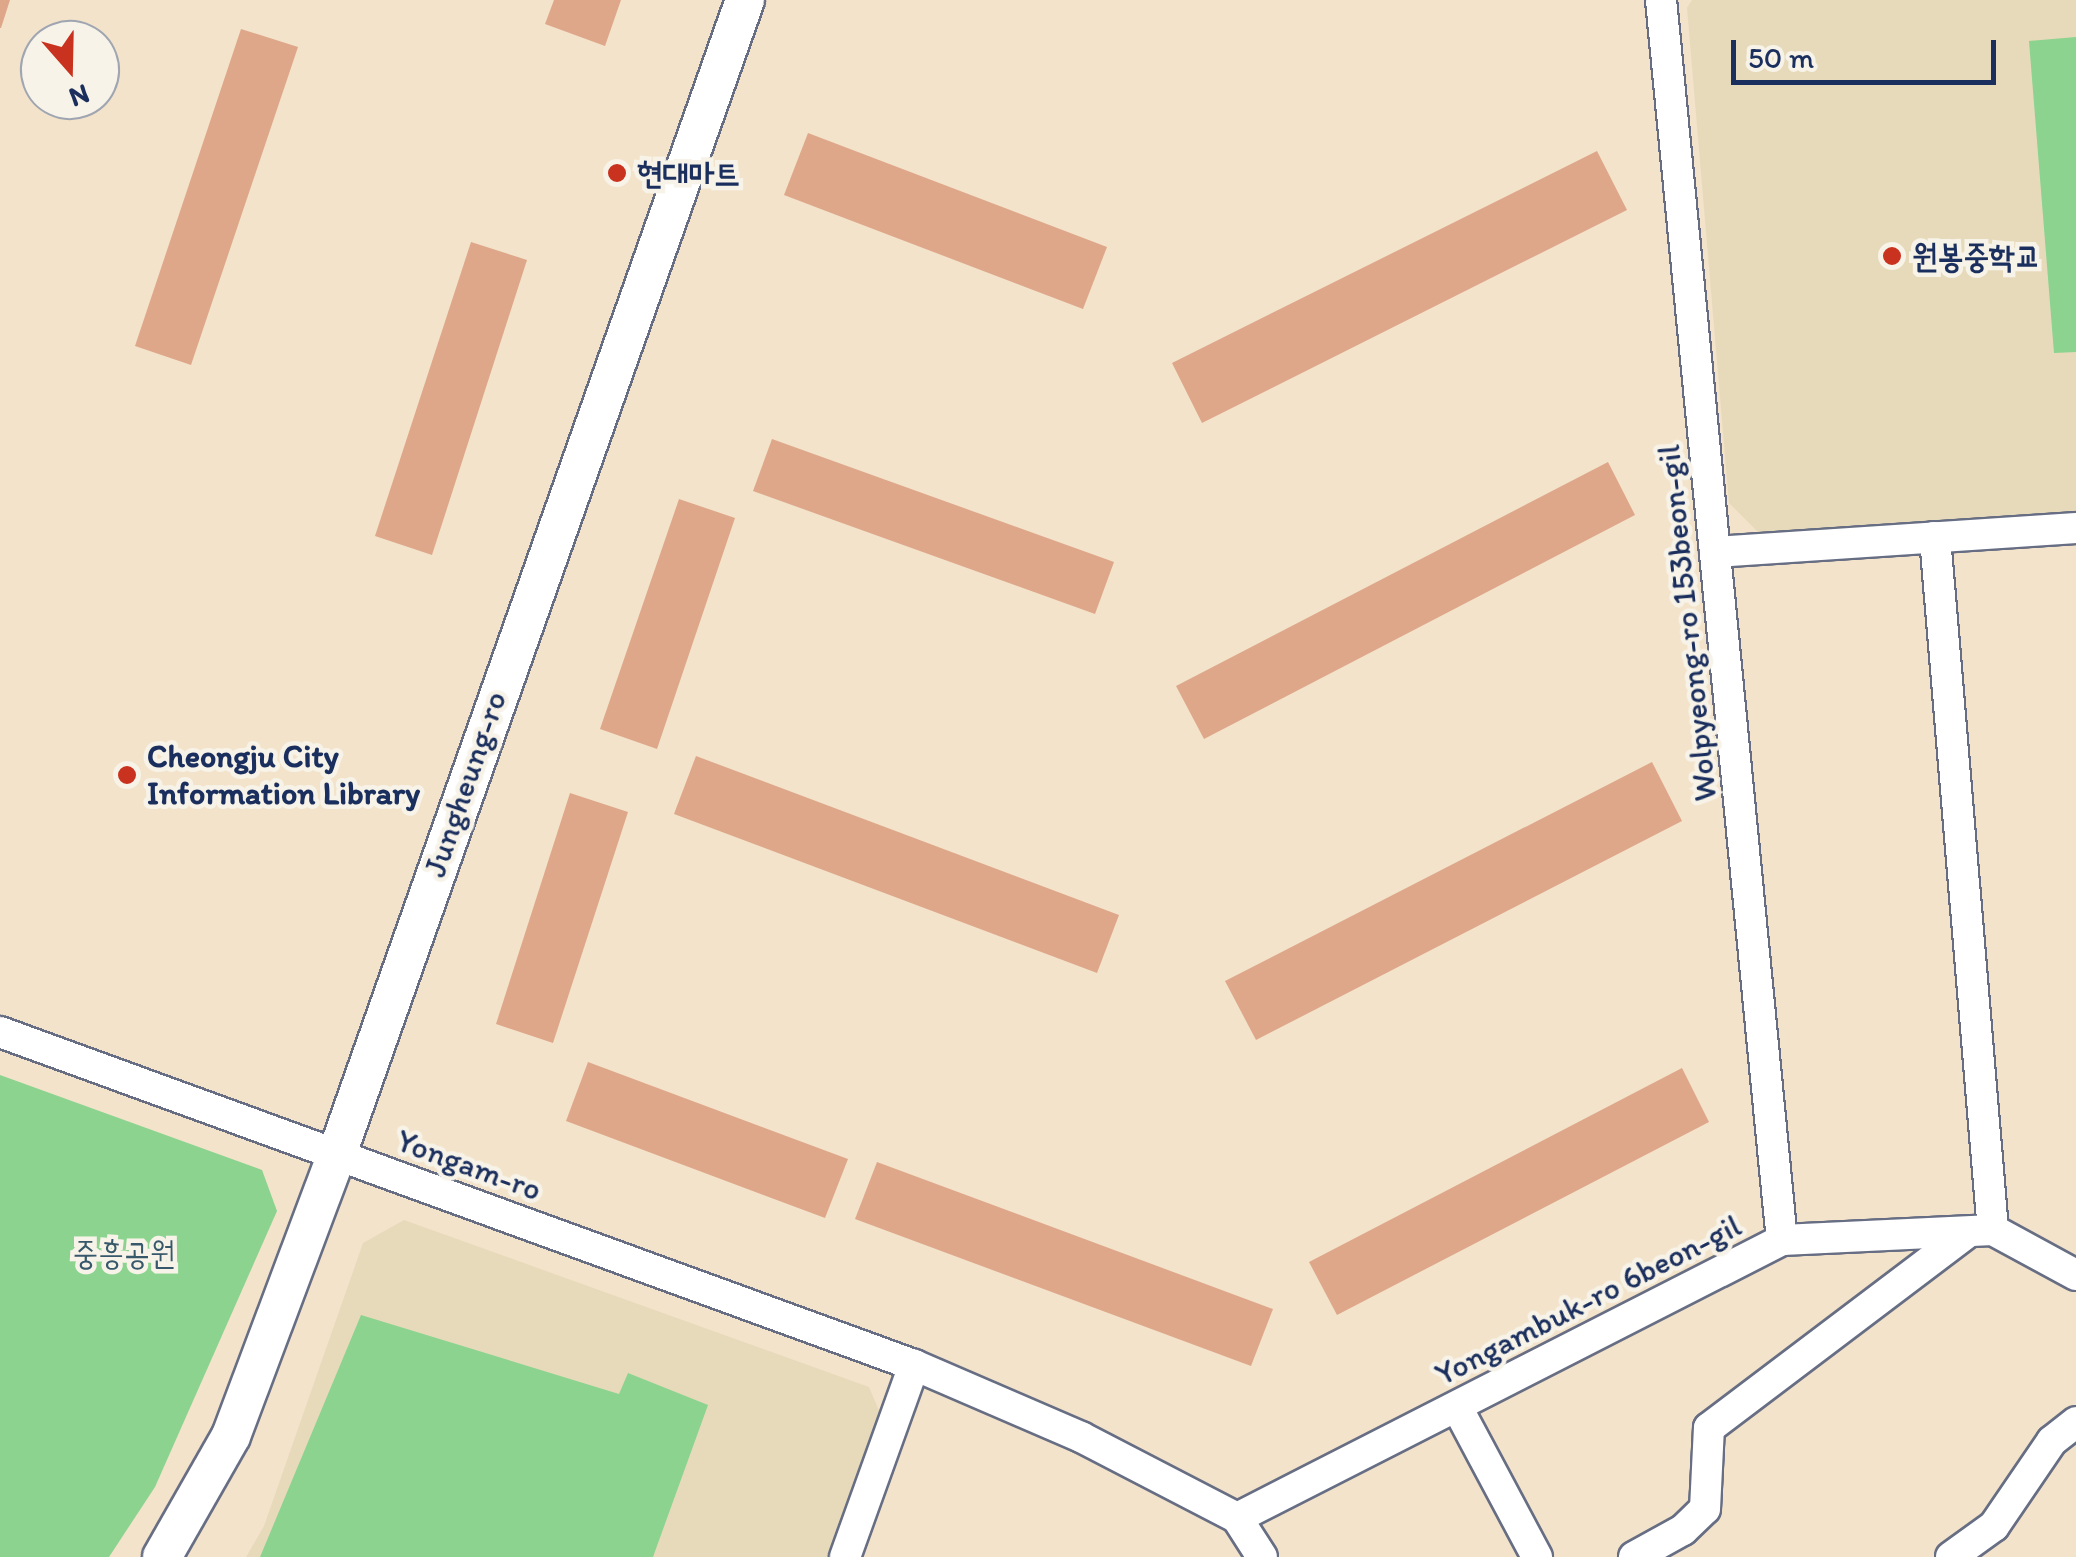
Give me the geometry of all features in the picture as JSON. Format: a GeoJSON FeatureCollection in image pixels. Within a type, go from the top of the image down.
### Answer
{"type":"FeatureCollection","features":[{"type":"Feature","properties":{"kind":"street","name":"Jungheung-ro"},"geometry":{"type":"LineString","coordinates":[[162,1557],[231,1436],[338,1154],[745,0]]}},
{"type":"Feature","properties":{"kind":"street","name":"Wolpyeong-ro 153beon-gil"},"geometry":{"type":"LineString","coordinates":[[1661,0],[1782,1240]]}},
{"type":"Feature","properties":{"kind":"street"},"geometry":{"type":"LineString","coordinates":[[1715,552],[2076,528]]}},
{"type":"Feature","properties":{"kind":"street"},"geometry":{"type":"LineString","coordinates":[[1936,537],[1981,1231]]}},
{"type":"Feature","properties":{"kind":"street","name":"Yongam-ro"},"geometry":{"type":"LineString","coordinates":[[0,1032],[914,1365],[1081,1436],[1237,1518],[1262,1557]]}},
{"type":"Feature","properties":{"kind":"street"},"geometry":{"type":"LineString","coordinates":[[1981,1231],[2076,1275]]}},
{"type":"Feature","properties":{"kind":"street"},"geometry":{"type":"LineString","coordinates":[[1634,1557],[1683,1530],[1705,1509],[1709,1428],[1981,1231]]}},
{"type":"Feature","properties":{"kind":"street","name":"Yongambuk-ro 6beon-gil"},"geometry":{"type":"LineString","coordinates":[[1237,1518],[1782,1240],[1981,1231]]}},
{"type":"Feature","properties":{"kind":"street"},"geometry":{"type":"LineString","coordinates":[[846,1557],[914,1365]]}},
{"type":"Feature","properties":{"kind":"street"},"geometry":{"type":"LineString","coordinates":[[1458,1407],[1537,1557]]}},
{"type":"Feature","properties":{"kind":"street"},"geometry":{"type":"LineString","coordinates":[[1952,1557],[1994,1526],[2052,1442],[2076,1422]]}},
{"type":"Feature","properties":{"kind":"shaded area","name":"원봉중학교"},"geometry":{"type":"Polygon","coordinates":[[[1692,0],[2076,0],[2076,512],[1762,536],[1729,503],[1687,8],[1692,0]]]}},
{"type":"Feature","properties":{"kind":"shaded area"},"geometry":{"type":"Polygon","coordinates":[[[404,1220],[869,1387],[884,1422],[835,1557],[246,1557],[264,1526],[363,1243],[404,1220]]]}},
{"type":"Feature","properties":{"kind":"green space"},"geometry":{"type":"Polygon","coordinates":[[[2076,37],[2076,352],[2054,353],[2029,41],[2076,37]]]}},
{"type":"Feature","properties":{"kind":"green space","name":"중흥공원"},"geometry":{"type":"Polygon","coordinates":[[[0,1075],[262,1170],[277,1211],[155,1487],[109,1557],[0,1557],[0,1075]]]}},
{"type":"Feature","properties":{"kind":"green space"},"geometry":{"type":"Polygon","coordinates":[[[361,1315],[619,1394],[628,1373],[708,1405],[653,1557],[260,1557],[361,1315]]]}},
{"type":"Feature","properties":{"kind":"building"},"geometry":{"type":"Polygon","coordinates":[[[0,0],[10,0],[1,28],[0,28],[0,0]]]}},
{"type":"Feature","properties":{"kind":"building"},"geometry":{"type":"Polygon","coordinates":[[[554,0],[621,0],[605,46],[545,24],[554,0]]]}},
{"type":"Feature","properties":{"kind":"building"},"geometry":{"type":"Polygon","coordinates":[[[241,29],[298,47],[191,365],[135,346],[241,29]]]}},
{"type":"Feature","properties":{"kind":"building"},"geometry":{"type":"Polygon","coordinates":[[[808,133],[1107,247],[1083,309],[784,195],[808,133]]]}},
{"type":"Feature","properties":{"kind":"building"},"geometry":{"type":"Polygon","coordinates":[[[1597,151],[1627,210],[1202,423],[1172,363],[1597,151]]]}},
{"type":"Feature","properties":{"kind":"building"},"geometry":{"type":"Polygon","coordinates":[[[471,242],[527,260],[432,555],[375,536],[471,242]]]}},
{"type":"Feature","properties":{"kind":"building"},"geometry":{"type":"Polygon","coordinates":[[[772,439],[1114,562],[1095,614],[753,491],[772,439]]]}},
{"type":"Feature","properties":{"kind":"building"},"geometry":{"type":"Polygon","coordinates":[[[1608,462],[1635,515],[1204,739],[1176,686],[1608,462]]]}},
{"type":"Feature","properties":{"kind":"building"},"geometry":{"type":"Polygon","coordinates":[[[679,499],[735,518],[657,749],[600,729],[679,499]]]}},
{"type":"Feature","properties":{"kind":"building"},"geometry":{"type":"Polygon","coordinates":[[[696,756],[1119,915],[1097,973],[674,814],[696,756]]]}},
{"type":"Feature","properties":{"kind":"building"},"geometry":{"type":"Polygon","coordinates":[[[1652,762],[1682,821],[1256,1040],[1225,981],[1652,762]]]}},
{"type":"Feature","properties":{"kind":"building"},"geometry":{"type":"Polygon","coordinates":[[[570,793],[628,812],[553,1043],[496,1024],[570,793]]]}},
{"type":"Feature","properties":{"kind":"building"},"geometry":{"type":"Polygon","coordinates":[[[588,1062],[848,1159],[825,1218],[566,1121],[588,1062]]]}},
{"type":"Feature","properties":{"kind":"building"},"geometry":{"type":"Polygon","coordinates":[[[1682,1068],[1709,1122],[1337,1315],[1309,1262],[1682,1068]]]}},
{"type":"Feature","properties":{"kind":"building"},"geometry":{"type":"Polygon","coordinates":[[[877,1162],[1273,1309],[1251,1366],[855,1219],[877,1162]]]}},
{"type":"Feature","properties":{"kind":"place","name":"현대마트"},"geometry":{"type":"Point","coordinates":[617,173]}},
{"type":"Feature","properties":{"kind":"place","name":"원봉중학교"},"geometry":{"type":"Point","coordinates":[1892,256]}},
{"type":"Feature","properties":{"kind":"place","name":"Cheongju City Information Library"},"geometry":{"type":"Point","coordinates":[127,775]}}]}
